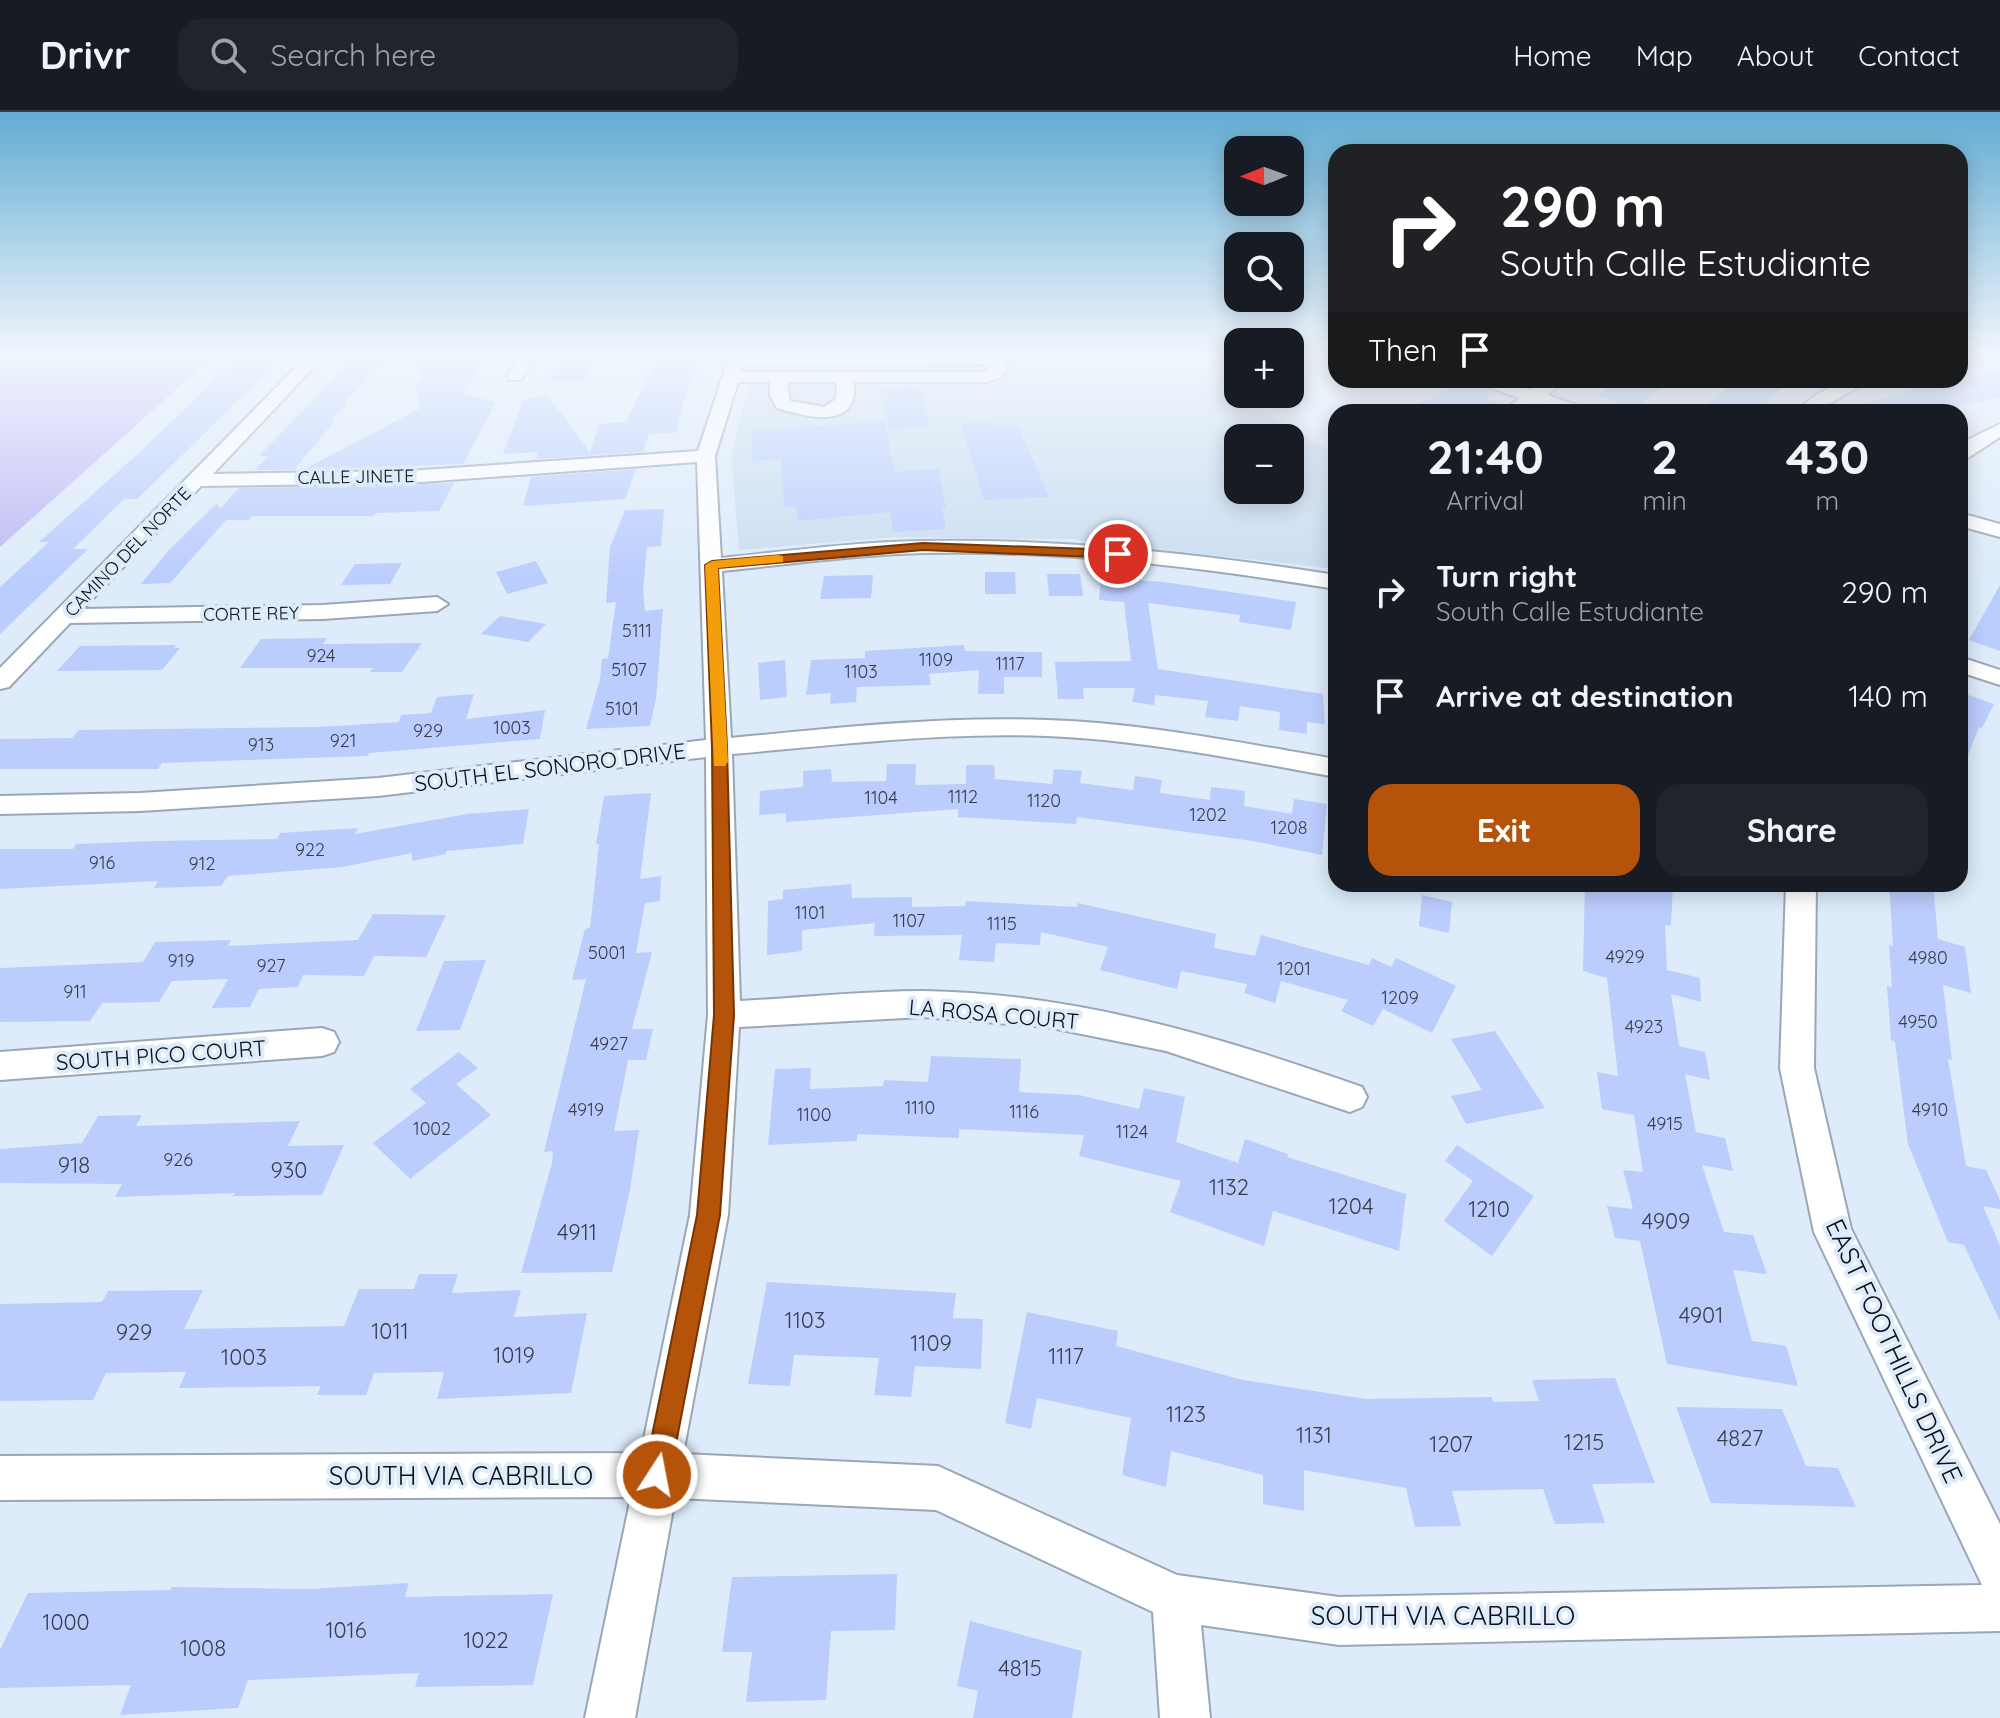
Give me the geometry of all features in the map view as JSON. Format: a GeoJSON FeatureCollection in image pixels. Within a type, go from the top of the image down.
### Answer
{"type":"FeatureCollection","features":[{"type":"Feature","properties":{"kind":"street","name":"CAMINO DEL NORTE"},"geometry":{"type":"LineString","coordinates":[[0,682],[250,426]]}},
{"type":"Feature","properties":{"kind":"street"},"geometry":{"type":"LineString","coordinates":[[610,1718],[709,1215],[724,1015],[719,747],[706,456],[715,426]]}},
{"type":"Feature","properties":{"kind":"street"},"geometry":{"type":"LineString","coordinates":[[1968,447],[2000,429]]}},
{"type":"Feature","properties":{"kind":"street","name":"CALLE JINETE"},"geometry":{"type":"LineString","coordinates":[[198,480],[408,477],[706,456]]}},
{"type":"Feature","properties":{"kind":"street"},"geometry":{"type":"LineString","coordinates":[[1968,521],[2000,531]]}},
{"type":"Feature","properties":{"kind":"street"},"geometry":{"type":"LineString","coordinates":[[712,565],[923,547],[1088,551],[1237,566],[1328,581]]}},
{"type":"Feature","properties":{"kind":"street","name":"CORTE REY"},"geometry":{"type":"LineString","coordinates":[[65,616],[323,612],[437,604]]}},
{"type":"Feature","properties":{"kind":"street"},"geometry":{"type":"LineString","coordinates":[[1968,667],[2000,678]]}},
{"type":"Feature","properties":{"kind":"street","name":"SOUTH EL SONORO DRIVE"},"geometry":{"type":"LineString","coordinates":[[0,805],[140,802],[378,787],[719,747],[922,729],[1048,728],[1177,741],[1328,767]]}},
{"type":"Feature","properties":{"kind":"street","name":"EAST FOOTHILLS DRIVE"},"geometry":{"type":"LineString","coordinates":[[1801,892],[1797,1068],[1833,1232],[2000,1572]]}},
{"type":"Feature","properties":{"kind":"street","name":"LA ROSA COURT"},"geometry":{"type":"LineString","coordinates":[[724,1015],[923,1004],[1047,1014],[1166,1038],[1350,1097]]}},
{"type":"Feature","properties":{"kind":"street","name":"SOUTH PICO COURT"},"geometry":{"type":"LineString","coordinates":[[0,1066],[322,1042]]}},
{"type":"Feature","properties":{"kind":"street","name":"SOUTH VIA CABRILLO"},"geometry":{"type":"LineString","coordinates":[[0,1478],[657,1475],[938,1488],[1175,1598],[1339,1621],[2000,1608]]}},
{"type":"Feature","properties":{"kind":"street"},"geometry":{"type":"LineString","coordinates":[[1175,1598],[1185,1718]]}},
{"type":"Feature","properties":{"kind":"shaded area"},"geometry":{"type":"Polygon","coordinates":[[[0,426],[135,426],[0,547],[0,426]]]}},
{"type":"Feature","properties":{"kind":"shaded area"},"geometry":{"type":"Polygon","coordinates":[[[738,426],[1224,426],[1224,504],[1304,504],[1304,436],[1328,450],[1328,568],[1069,539],[895,537],[739,550],[731,453],[738,426]]]}},
{"type":"Feature","properties":{"kind":"building"},"geometry":{"type":"Polygon","coordinates":[[[167,426],[212,426],[137,499],[124,499],[73,549],[88,549],[0,634],[0,587],[49,542],[39,542],[167,426]]]}},
{"type":"Feature","properties":{"kind":"building"},"geometry":{"type":"Polygon","coordinates":[[[288,426],[330,426],[294,470],[255,470],[268,456],[259,456],[288,426]]]}},
{"type":"Feature","properties":{"kind":"building"},"geometry":{"type":"Polygon","coordinates":[[[387,426],[483,426],[463,464],[303,470],[387,426]]]}},
{"type":"Feature","properties":{"kind":"building"},"geometry":{"type":"Polygon","coordinates":[[[513,426],[570,426],[590,453],[598,426],[678,426],[676,433],[649,434],[643,452],[536,459],[538,452],[503,454],[513,426]]]}},
{"type":"Feature","properties":{"kind":"building"},"geometry":{"type":"Polygon","coordinates":[[[818,426],[885,426],[895,472],[938,469],[946,508],[942,508],[946,529],[893,532],[891,512],[797,521],[796,506],[784,507],[781,459],[752,461],[751,431],[818,426]]]}},
{"type":"Feature","properties":{"kind":"building"},"geometry":{"type":"Polygon","coordinates":[[[888,426],[929,427],[889,430],[888,426]]]}},
{"type":"Feature","properties":{"kind":"building"},"geometry":{"type":"Polygon","coordinates":[[[962,426],[1018,426],[1049,497],[984,500],[962,426]]]}},
{"type":"Feature","properties":{"kind":"building"},"geometry":{"type":"Polygon","coordinates":[[[636,469],[625,499],[523,506],[531,477],[636,469]]]}},
{"type":"Feature","properties":{"kind":"building"},"geometry":{"type":"Polygon","coordinates":[[[454,483],[439,511],[376,513],[374,516],[252,516],[249,520],[226,520],[170,583],[141,584],[169,550],[216,504],[221,508],[239,488],[454,483]]]}},
{"type":"Feature","properties":{"kind":"building"},"geometry":{"type":"Polygon","coordinates":[[[664,509],[661,546],[647,547],[643,590],[645,611],[663,609],[656,699],[650,726],[586,729],[600,679],[602,659],[608,658],[616,602],[606,603],[610,547],[625,510],[664,509]]]}},
{"type":"Feature","properties":{"kind":"building"},"geometry":{"type":"Polygon","coordinates":[[[536,561],[548,583],[507,594],[496,572],[536,561]]]}},
{"type":"Feature","properties":{"kind":"building"},"geometry":{"type":"Polygon","coordinates":[[[402,563],[390,584],[341,585],[355,564],[402,563]]]}},
{"type":"Feature","properties":{"kind":"building"},"geometry":{"type":"Polygon","coordinates":[[[985,572],[1015,572],[1016,594],[985,594],[985,572]]]}},
{"type":"Feature","properties":{"kind":"building"},"geometry":{"type":"Polygon","coordinates":[[[1047,574],[1080,574],[1083,596],[1049,596],[1047,574]]]}},
{"type":"Feature","properties":{"kind":"building"},"geometry":{"type":"Polygon","coordinates":[[[873,575],[871,598],[820,599],[824,576],[873,575]]]}},
{"type":"Feature","properties":{"kind":"building"},"geometry":{"type":"Polygon","coordinates":[[[1101,578],[1164,582],[1296,602],[1291,630],[1239,622],[1240,615],[1148,603],[1158,669],[1323,694],[1325,724],[1307,722],[1307,734],[1279,730],[1280,712],[1240,706],[1238,721],[1205,717],[1208,701],[1155,695],[1154,705],[1132,702],[1135,688],[1083,688],[1084,699],[1058,699],[1055,662],[1131,661],[1124,602],[1099,600],[1101,578]]]}},
{"type":"Feature","properties":{"kind":"building"},"geometry":{"type":"Polygon","coordinates":[[[2000,585],[2000,651],[1969,640],[2000,585]]]}},
{"type":"Feature","properties":{"kind":"building"},"geometry":{"type":"Polygon","coordinates":[[[500,616],[546,624],[528,642],[481,634],[500,616]]]}},
{"type":"Feature","properties":{"kind":"building"},"geometry":{"type":"Polygon","coordinates":[[[327,638],[323,644],[422,643],[402,672],[370,672],[373,668],[240,668],[261,639],[327,638]]]}},
{"type":"Feature","properties":{"kind":"building"},"geometry":{"type":"Polygon","coordinates":[[[177,645],[174,648],[180,648],[162,670],[57,671],[80,646],[177,645]]]}},
{"type":"Feature","properties":{"kind":"building"},"geometry":{"type":"Polygon","coordinates":[[[964,645],[965,651],[1042,652],[1042,677],[1004,677],[1004,694],[978,694],[979,670],[929,674],[931,685],[857,687],[856,702],[830,704],[831,693],[806,695],[811,660],[865,658],[865,651],[964,645]]]}},
{"type":"Feature","properties":{"kind":"building"},"geometry":{"type":"Polygon","coordinates":[[[785,660],[787,697],[760,700],[758,663],[785,660]]]}},
{"type":"Feature","properties":{"kind":"building"},"geometry":{"type":"Polygon","coordinates":[[[474,694],[466,719],[545,710],[540,739],[369,753],[368,756],[162,763],[158,769],[0,769],[0,739],[72,738],[79,730],[319,727],[399,722],[401,715],[431,713],[437,697],[474,694]]]}},
{"type":"Feature","properties":{"kind":"building"},"geometry":{"type":"Polygon","coordinates":[[[1968,695],[1994,704],[1982,728],[1979,727],[1968,755],[1968,695]]]}},
{"type":"Feature","properties":{"kind":"building"},"geometry":{"type":"Polygon","coordinates":[[[887,764],[916,764],[915,785],[966,784],[966,765],[994,765],[995,779],[1052,784],[1054,769],[1082,771],[1080,783],[1133,790],[1135,776],[1162,780],[1160,793],[1210,800],[1211,787],[1245,791],[1244,806],[1292,814],[1294,799],[1327,804],[1322,855],[1253,841],[1077,817],[1076,824],[958,817],[958,809],[786,822],[786,813],[759,815],[760,791],[803,787],[803,771],[831,769],[832,782],[886,781],[887,764]]]}},
{"type":"Feature","properties":{"kind":"building"},"geometry":{"type":"Polygon","coordinates":[[[651,793],[640,879],[661,876],[660,901],[645,903],[636,953],[652,952],[632,1029],[653,1029],[646,1060],[628,1060],[614,1131],[639,1130],[612,1272],[521,1273],[552,1163],[553,1151],[544,1152],[586,979],[572,980],[585,929],[590,928],[599,844],[596,844],[604,796],[651,793]]]}},
{"type":"Feature","properties":{"kind":"building"},"geometry":{"type":"Polygon","coordinates":[[[529,809],[523,844],[446,851],[446,854],[412,861],[412,853],[342,867],[228,876],[221,886],[154,888],[158,881],[0,889],[0,849],[73,849],[76,844],[277,839],[280,833],[358,828],[355,834],[467,814],[529,809]]]}},
{"type":"Feature","properties":{"kind":"building"},"geometry":{"type":"Polygon","coordinates":[[[851,884],[852,898],[912,897],[912,907],[965,906],[966,901],[1077,907],[1078,903],[1216,934],[1214,948],[1255,956],[1261,935],[1369,965],[1372,958],[1391,967],[1396,958],[1456,986],[1432,1033],[1383,1009],[1373,1026],[1341,1011],[1348,1000],[1281,981],[1275,1003],[1244,993],[1247,984],[1181,971],[1177,989],[1100,970],[1108,947],[1041,932],[1040,945],[996,943],[994,962],[959,960],[962,935],[874,936],[875,923],[802,930],[802,951],[767,955],[768,901],[783,899],[783,890],[851,884]]]}},
{"type":"Feature","properties":{"kind":"building"},"geometry":{"type":"Polygon","coordinates":[[[1585,892],[1673,892],[1671,926],[1665,925],[1667,970],[1700,978],[1701,1002],[1671,994],[1679,1046],[1705,1052],[1710,1080],[1685,1074],[1696,1132],[1725,1138],[1733,1171],[1702,1165],[1724,1232],[1753,1235],[1767,1274],[1733,1270],[1752,1341],[1786,1346],[1798,1386],[1667,1364],[1640,1241],[1615,1238],[1607,1206],[1633,1209],[1623,1170],[1643,1172],[1634,1115],[1602,1109],[1597,1072],[1618,1076],[1607,978],[1583,971],[1585,892]]]}},
{"type":"Feature","properties":{"kind":"building"},"geometry":{"type":"Polygon","coordinates":[[[1890,892],[1934,892],[1938,939],[1965,947],[1971,993],[1943,985],[1952,1060],[1948,1059],[1966,1166],[1986,1170],[2000,1200],[2000,1209],[1983,1206],[2000,1246],[2000,1321],[1964,1245],[1948,1242],[1908,1144],[1895,1042],[1891,1040],[1887,986],[1892,987],[1889,945],[1893,946],[1890,892]]]}},
{"type":"Feature","properties":{"kind":"building"},"geometry":{"type":"Polygon","coordinates":[[[1422,895],[1452,902],[1449,933],[1419,926],[1422,895]]]}},
{"type":"Feature","properties":{"kind":"building"},"geometry":{"type":"Polygon","coordinates":[[[373,914],[446,915],[426,957],[374,956],[364,976],[303,975],[298,987],[259,989],[250,1007],[212,1008],[228,979],[172,981],[159,1002],[102,1003],[90,1021],[0,1022],[0,968],[143,962],[155,942],[231,940],[228,946],[358,940],[373,914]]]}},
{"type":"Feature","properties":{"kind":"building"},"geometry":{"type":"Polygon","coordinates":[[[486,960],[460,1030],[416,1031],[444,961],[486,960]]]}},
{"type":"Feature","properties":{"kind":"building"},"geometry":{"type":"Polygon","coordinates":[[[1495,1031],[1545,1108],[1466,1124],[1451,1096],[1482,1090],[1451,1039],[1495,1031]]]}},
{"type":"Feature","properties":{"kind":"building"},"geometry":{"type":"Polygon","coordinates":[[[459,1052],[478,1068],[456,1084],[491,1115],[410,1179],[373,1143],[426,1103],[410,1089],[459,1052]]]}},
{"type":"Feature","properties":{"kind":"building"},"geometry":{"type":"Polygon","coordinates":[[[931,1056],[1021,1059],[1019,1092],[1079,1095],[1139,1109],[1144,1088],[1185,1097],[1176,1142],[1238,1163],[1245,1139],[1288,1154],[1287,1157],[1406,1194],[1399,1251],[1273,1211],[1264,1246],[1170,1212],[1181,1181],[1079,1156],[1084,1135],[959,1129],[959,1138],[857,1134],[857,1141],[768,1145],[775,1069],[811,1068],[810,1089],[883,1086],[884,1080],[928,1082],[931,1056]]]}},
{"type":"Feature","properties":{"kind":"building"},"geometry":{"type":"Polygon","coordinates":[[[142,1115],[136,1126],[300,1121],[288,1146],[344,1145],[322,1195],[233,1196],[235,1193],[115,1197],[122,1184],[0,1183],[0,1149],[82,1143],[98,1116],[142,1115]]]}},
{"type":"Feature","properties":{"kind":"building"},"geometry":{"type":"Polygon","coordinates":[[[1457,1145],[1534,1196],[1492,1256],[1444,1221],[1473,1181],[1445,1161],[1457,1145]]]}},
{"type":"Feature","properties":{"kind":"building"},"geometry":{"type":"Polygon","coordinates":[[[419,1274],[458,1274],[452,1293],[521,1290],[514,1317],[587,1313],[571,1393],[437,1399],[444,1372],[374,1373],[366,1395],[317,1395],[321,1386],[179,1388],[186,1372],[106,1373],[93,1400],[0,1401],[0,1304],[102,1302],[108,1291],[203,1290],[184,1329],[344,1326],[359,1289],[414,1289],[419,1274]]]}},
{"type":"Feature","properties":{"kind":"building"},"geometry":{"type":"Polygon","coordinates":[[[767,1282],[956,1293],[953,1318],[983,1319],[981,1369],[915,1366],[911,1397],[874,1395],[879,1358],[794,1355],[790,1386],[748,1384],[767,1282]]]}},
{"type":"Feature","properties":{"kind":"building"},"geometry":{"type":"Polygon","coordinates":[[[1027,1312],[1118,1331],[1116,1346],[1243,1380],[1366,1399],[1492,1397],[1493,1402],[1539,1401],[1532,1380],[1615,1378],[1655,1483],[1592,1484],[1605,1523],[1555,1524],[1543,1489],[1452,1491],[1461,1526],[1415,1527],[1406,1488],[1304,1470],[1304,1511],[1263,1504],[1263,1475],[1171,1451],[1166,1487],[1122,1475],[1131,1418],[1037,1398],[1031,1429],[1005,1423],[1027,1312]]]}},
{"type":"Feature","properties":{"kind":"building"},"geometry":{"type":"Polygon","coordinates":[[[1676,1407],[1782,1409],[1806,1466],[1838,1468],[1856,1507],[1711,1503],[1676,1407]]]}},
{"type":"Feature","properties":{"kind":"building"},"geometry":{"type":"Polygon","coordinates":[[[897,1574],[895,1630],[831,1631],[826,1700],[746,1702],[752,1652],[722,1652],[732,1577],[897,1574]]]}},
{"type":"Feature","properties":{"kind":"building"},"geometry":{"type":"Polygon","coordinates":[[[409,1583],[405,1597],[553,1594],[533,1685],[415,1687],[419,1673],[248,1680],[238,1708],[120,1715],[131,1685],[0,1688],[0,1650],[28,1593],[170,1590],[172,1587],[310,1589],[409,1583]]]}},
{"type":"Feature","properties":{"kind":"building"},"geometry":{"type":"Polygon","coordinates":[[[970,1621],[1082,1651],[1072,1718],[973,1718],[978,1691],[957,1686],[970,1621]]]}},
{"type":"Feature","properties":{"kind":"slow traffic"},"geometry":{"type":"LineString","coordinates":[[720,762],[712,565],[778,559]]}},
{"type":"Feature","properties":{"kind":"route"},"geometry":{"type":"LineString","coordinates":[[657,1475],[709,1215],[724,1015],[712,565],[923,547],[1118,554]]}}]}
